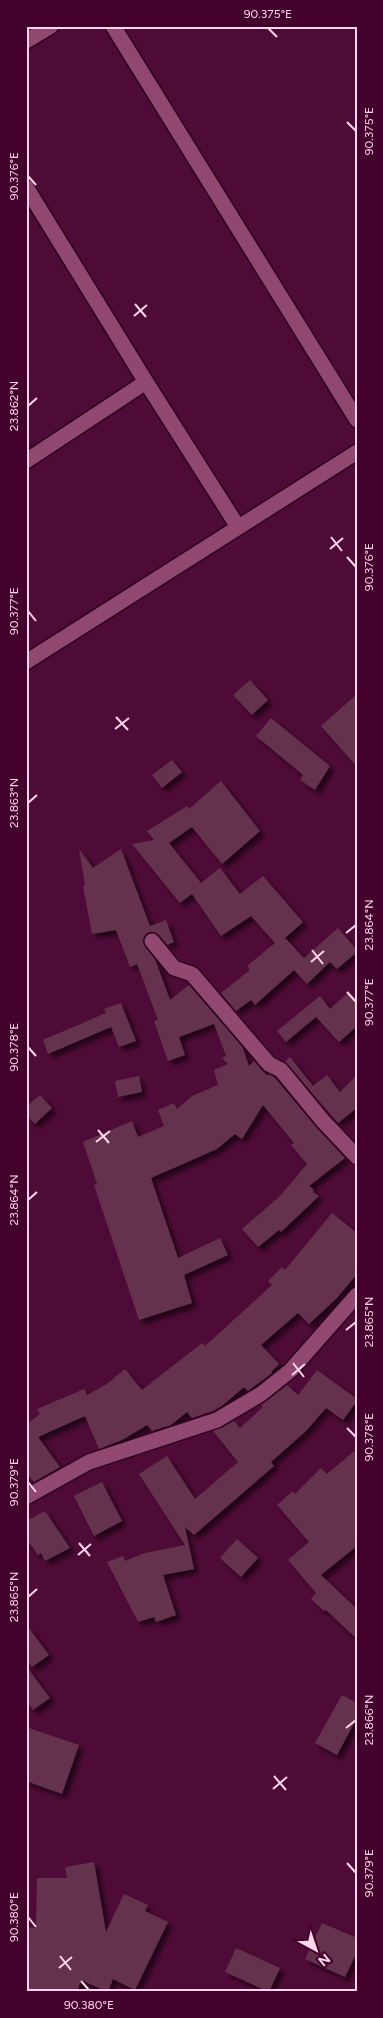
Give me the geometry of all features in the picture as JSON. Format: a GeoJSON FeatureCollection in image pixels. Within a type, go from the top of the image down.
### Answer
{"type":"FeatureCollection","features":[{"type":"Feature","properties":{"kind":"street"},"geometry":{"type":"LineString","coordinates":[[26,41],[51,26]]}},
{"type":"Feature","properties":{"kind":"street"},"geometry":{"type":"LineString","coordinates":[[113,26],[357,420]]}},
{"type":"Feature","properties":{"kind":"street"},"geometry":{"type":"LineString","coordinates":[[26,187],[238,527]]}},
{"type":"Feature","properties":{"kind":"street"},"geometry":{"type":"LineString","coordinates":[[26,461],[146,382]]}},
{"type":"Feature","properties":{"kind":"street"},"geometry":{"type":"LineString","coordinates":[[26,662],[357,452]]}},
{"type":"Feature","properties":{"kind":"street"},"geometry":{"type":"LineString","coordinates":[[152,940],[174,968],[192,974],[269,1064],[282,1070],[323,1121],[357,1158]]}},
{"type":"Feature","properties":{"kind":"street"},"geometry":{"type":"LineString","coordinates":[[26,1497],[89,1462],[217,1420],[261,1394],[291,1370],[357,1295]]}},
{"type":"Feature","properties":{"kind":"building"},"geometry":{"type":"Polygon","coordinates":[[[250,680],[268,700],[252,715],[233,695],[250,680]]]}},
{"type":"Feature","properties":{"kind":"building"},"geometry":{"type":"Polygon","coordinates":[[[357,694],[357,767],[321,726],[357,694]]]}},
{"type":"Feature","properties":{"kind":"building"},"geometry":{"type":"Polygon","coordinates":[[[271,718],[330,766],[315,790],[300,780],[303,775],[256,736],[271,718]]]}},
{"type":"Feature","properties":{"kind":"building"},"geometry":{"type":"Polygon","coordinates":[[[172,760],[182,772],[162,788],[152,775],[172,760]]]}},
{"type":"Feature","properties":{"kind":"building"},"geometry":{"type":"Polygon","coordinates":[[[221,781],[260,831],[222,864],[192,827],[169,843],[201,883],[220,868],[240,894],[263,876],[303,922],[285,938],[304,958],[338,928],[357,950],[337,969],[330,962],[307,984],[294,970],[255,1005],[251,1000],[236,1011],[221,993],[250,970],[247,966],[275,943],[251,916],[221,936],[192,894],[180,903],[132,844],[154,840],[147,831],[187,806],[189,809],[221,781]]]}},
{"type":"Feature","properties":{"kind":"building"},"geometry":{"type":"Polygon","coordinates":[[[79,849],[93,868],[121,849],[150,926],[166,920],[174,942],[167,945],[159,935],[151,932],[146,934],[143,942],[155,959],[170,1000],[189,985],[242,1046],[249,1066],[254,1061],[267,1076],[269,1074],[275,1078],[345,1158],[309,1186],[319,1196],[281,1232],[279,1230],[258,1247],[242,1229],[280,1196],[307,1164],[291,1145],[294,1143],[263,1105],[242,1139],[235,1134],[217,1149],[151,1178],[178,1258],[220,1238],[228,1255],[184,1275],[192,1303],[139,1320],[94,1185],[97,1184],[83,1142],[132,1121],[138,1137],[164,1126],[158,1110],[174,1103],[177,1109],[192,1096],[218,1085],[214,1070],[228,1064],[222,1058],[226,1056],[214,1024],[179,1037],[185,1055],[168,1061],[154,1021],[158,1020],[137,964],[130,967],[116,930],[92,934],[83,886],[85,885],[79,849]]]}},
{"type":"Feature","properties":{"kind":"building"},"geometry":{"type":"Polygon","coordinates":[[[349,992],[357,1000],[357,1026],[339,1042],[316,1017],[286,1042],[277,1031],[320,996],[330,1009],[349,992]]]}},
{"type":"Feature","properties":{"kind":"building"},"geometry":{"type":"Polygon","coordinates":[[[121,1003],[136,1041],[119,1047],[111,1027],[48,1054],[43,1040],[106,1013],[104,1009],[121,1003]]]}},
{"type":"Feature","properties":{"kind":"building"},"geometry":{"type":"Polygon","coordinates":[[[290,1057],[313,1086],[327,1075],[340,1092],[357,1075],[357,1108],[338,1123],[285,1062],[290,1057]]]}},
{"type":"Feature","properties":{"kind":"building"},"geometry":{"type":"Polygon","coordinates":[[[139,1076],[142,1092],[118,1097],[115,1081],[139,1076]]]}},
{"type":"Feature","properties":{"kind":"building"},"geometry":{"type":"Polygon","coordinates":[[[40,1095],[52,1108],[35,1124],[26,1115],[26,1107],[40,1095]]]}},
{"type":"Feature","properties":{"kind":"building"},"geometry":{"type":"Polygon","coordinates":[[[332,1213],[357,1233],[357,1274],[336,1299],[309,1324],[298,1313],[261,1345],[279,1364],[272,1373],[248,1391],[244,1387],[213,1411],[192,1418],[187,1412],[171,1425],[152,1431],[147,1425],[124,1439],[99,1449],[85,1416],[38,1437],[60,1467],[34,1482],[26,1472],[26,1422],[27,1424],[40,1414],[37,1409],[84,1389],[87,1395],[107,1384],[125,1369],[142,1390],[202,1343],[205,1346],[272,1285],[268,1281],[282,1267],[285,1270],[332,1213]]]}},
{"type":"Feature","properties":{"kind":"building"},"geometry":{"type":"Polygon","coordinates":[[[317,1370],[357,1399],[357,1401],[343,1420],[326,1408],[306,1431],[271,1462],[274,1466],[194,1535],[185,1527],[194,1569],[163,1575],[176,1615],[156,1622],[154,1617],[138,1622],[107,1562],[123,1556],[125,1561],[145,1553],[185,1545],[139,1474],[167,1456],[195,1499],[238,1462],[213,1431],[234,1421],[240,1428],[263,1407],[261,1405],[287,1385],[298,1395],[317,1370]]]}},
{"type":"Feature","properties":{"kind":"building"},"geometry":{"type":"Polygon","coordinates":[[[357,1449],[357,1546],[321,1575],[357,1609],[357,1639],[326,1610],[324,1611],[311,1599],[316,1593],[288,1560],[309,1542],[277,1505],[293,1491],[295,1494],[321,1468],[327,1474],[357,1449]]]}},
{"type":"Feature","properties":{"kind":"building"},"geometry":{"type":"Polygon","coordinates":[[[102,1482],[122,1521],[94,1536],[74,1496],[102,1482]]]}},
{"type":"Feature","properties":{"kind":"building"},"geometry":{"type":"Polygon","coordinates":[[[45,1511],[70,1548],[45,1561],[41,1553],[38,1555],[26,1538],[26,1521],[45,1511]]]}},
{"type":"Feature","properties":{"kind":"building"},"geometry":{"type":"Polygon","coordinates":[[[237,1539],[258,1558],[241,1577],[220,1558],[237,1539]]]}},
{"type":"Feature","properties":{"kind":"building"},"geometry":{"type":"Polygon","coordinates":[[[26,1624],[49,1655],[32,1667],[26,1659],[26,1624]]]}},
{"type":"Feature","properties":{"kind":"building"},"geometry":{"type":"Polygon","coordinates":[[[26,1666],[50,1698],[33,1710],[26,1700],[26,1666]]]}},
{"type":"Feature","properties":{"kind":"building"},"geometry":{"type":"Polygon","coordinates":[[[342,1695],[357,1703],[357,1718],[337,1755],[315,1743],[342,1695]]]}},
{"type":"Feature","properties":{"kind":"building"},"geometry":{"type":"Polygon","coordinates":[[[26,1727],[79,1745],[62,1794],[26,1781],[26,1727]]]}},
{"type":"Feature","properties":{"kind":"building"},"geometry":{"type":"Polygon","coordinates":[[[94,1862],[106,1932],[124,1894],[148,1905],[145,1911],[168,1922],[135,1990],[113,1979],[108,1992],[81,1980],[77,1992],[26,1992],[26,1927],[36,1928],[37,1878],[67,1878],[65,1867],[94,1862]]]}},
{"type":"Feature","properties":{"kind":"building"},"geometry":{"type":"Polygon","coordinates":[[[322,1923],[357,1938],[357,1952],[345,1977],[305,1959],[322,1923]]]}},
{"type":"Feature","properties":{"kind":"building"},"geometry":{"type":"Polygon","coordinates":[[[236,1948],[280,1968],[269,1992],[225,1972],[236,1948]]]}}]}
